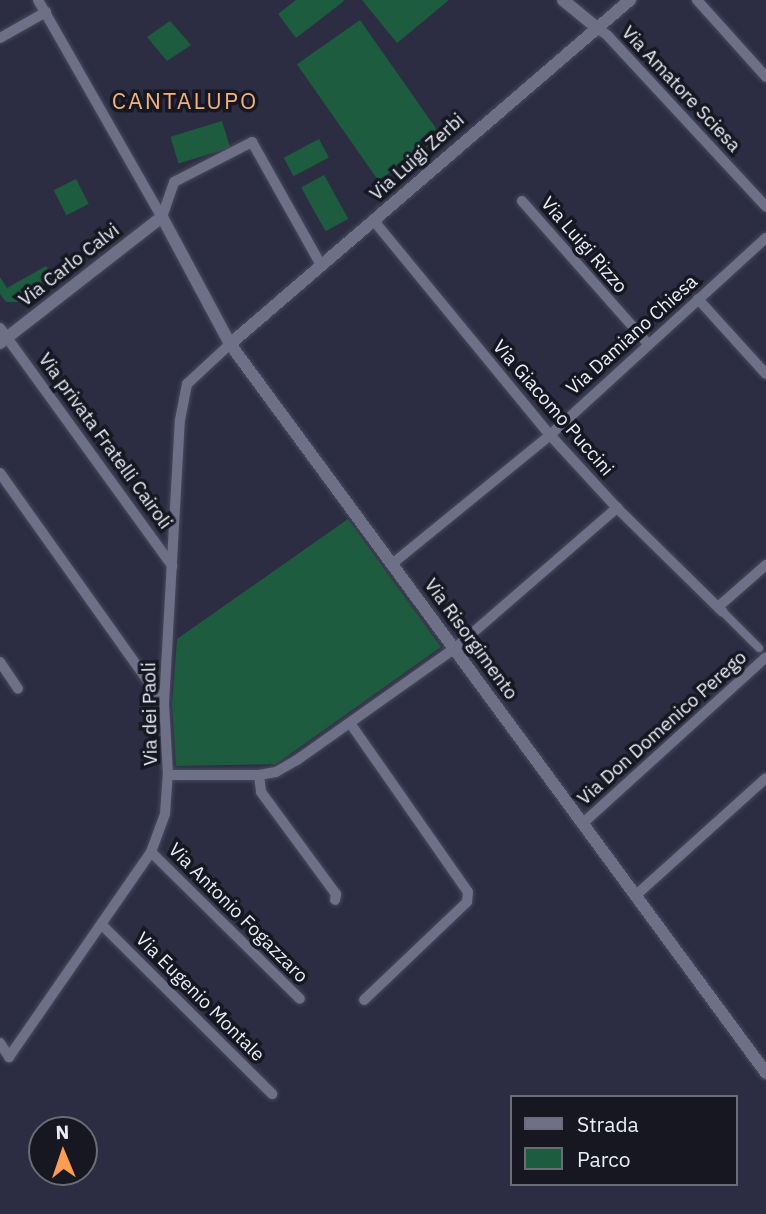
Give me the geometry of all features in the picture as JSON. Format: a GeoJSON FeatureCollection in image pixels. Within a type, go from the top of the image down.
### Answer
{"type":"FeatureCollection","features":[{"type":"Feature","properties":{"kind":"street"},"geometry":{"type":"LineString","coordinates":[[38,0],[162,217]]}},
{"type":"Feature","properties":{"kind":"street"},"geometry":{"type":"LineString","coordinates":[[45,0],[46,12]]}},
{"type":"Feature","properties":{"kind":"street"},"geometry":{"type":"LineString","coordinates":[[563,0],[597,29]]}},
{"type":"Feature","properties":{"kind":"street","name":"Via Luigi Zerbi"},"geometry":{"type":"LineString","coordinates":[[230,344],[630,0]]}},
{"type":"Feature","properties":{"kind":"street"},"geometry":{"type":"LineString","coordinates":[[696,0],[766,77]]}},
{"type":"Feature","properties":{"kind":"street"},"geometry":{"type":"LineString","coordinates":[[0,38],[46,12]]}},
{"type":"Feature","properties":{"kind":"street","name":"Via Amatore Sciesa"},"geometry":{"type":"LineString","coordinates":[[597,29],[607,34],[766,207]]}},
{"type":"Feature","properties":{"kind":"street"},"geometry":{"type":"LineString","coordinates":[[162,217],[173,183],[251,142],[321,265]]}},
{"type":"Feature","properties":{"kind":"street","name":"Via Luigi Rizzo"},"geometry":{"type":"LineString","coordinates":[[522,201],[647,343]]}},
{"type":"Feature","properties":{"kind":"street","name":"Via Carlo Calvi"},"geometry":{"type":"LineString","coordinates":[[3,336],[162,217]]}},
{"type":"Feature","properties":{"kind":"street","name":"Via Risorgimento"},"geometry":{"type":"LineString","coordinates":[[162,217],[230,344],[766,1073]]}},
{"type":"Feature","properties":{"kind":"street","name":"Via Giacomo Puccini"},"geometry":{"type":"LineString","coordinates":[[374,221],[550,435],[617,508],[764,653]]}},
{"type":"Feature","properties":{"kind":"street","name":"Via Damiano Chiesa"},"geometry":{"type":"LineString","coordinates":[[392,564],[550,435],[647,343],[765,240]]}},
{"type":"Feature","properties":{"kind":"street"},"geometry":{"type":"LineString","coordinates":[[698,299],[766,374]]}},
{"type":"Feature","properties":{"kind":"street","name":"Via privata Fratelli Cairoli"},"geometry":{"type":"LineString","coordinates":[[3,336],[172,566]]}},
{"type":"Feature","properties":{"kind":"street","name":"Via dei Paoli"},"geometry":{"type":"LineString","coordinates":[[0,1043],[9,1056],[103,925],[151,852],[165,814],[169,775],[164,704],[180,420],[187,384],[230,344]]}},
{"type":"Feature","properties":{"kind":"street"},"geometry":{"type":"LineString","coordinates":[[0,473],[164,704]]}},
{"type":"Feature","properties":{"kind":"street"},"geometry":{"type":"LineString","coordinates":[[169,775],[259,775],[276,772],[297,760],[454,649],[617,508]]}},
{"type":"Feature","properties":{"kind":"street"},"geometry":{"type":"LineString","coordinates":[[720,610],[766,565]]}},
{"type":"Feature","properties":{"kind":"street","name":"Via Don Domenico Perego"},"geometry":{"type":"LineString","coordinates":[[582,824],[764,653]]}},
{"type":"Feature","properties":{"kind":"street"},"geometry":{"type":"LineString","coordinates":[[0,662],[18,689]]}},
{"type":"Feature","properties":{"kind":"street"},"geometry":{"type":"LineString","coordinates":[[351,723],[468,891],[467,902],[364,1000]]}},
{"type":"Feature","properties":{"kind":"street"},"geometry":{"type":"LineString","coordinates":[[259,775],[261,792],[336,894],[335,900]]}},
{"type":"Feature","properties":{"kind":"street"},"geometry":{"type":"LineString","coordinates":[[635,896],[766,778]]}},
{"type":"Feature","properties":{"kind":"street","name":"Via Antonio Fogazzaro"},"geometry":{"type":"LineString","coordinates":[[151,852],[300,999]]}},
{"type":"Feature","properties":{"kind":"street","name":"Via Eugenio Montale"},"geometry":{"type":"LineString","coordinates":[[103,925],[272,1094]]}},
{"type":"Feature","properties":{"kind":"green space"},"geometry":{"type":"Polygon","coordinates":[[[296,0],[344,1],[296,38],[278,14],[296,0]]]}},
{"type":"Feature","properties":{"kind":"green space"},"geometry":{"type":"Polygon","coordinates":[[[362,0],[449,0],[397,43],[362,0]]]}},
{"type":"Feature","properties":{"kind":"green space"},"geometry":{"type":"Polygon","coordinates":[[[360,20],[441,136],[378,180],[297,64],[360,20]]]}},
{"type":"Feature","properties":{"kind":"green space"},"geometry":{"type":"Polygon","coordinates":[[[170,21],[191,45],[167,61],[147,37],[170,21]]]}},
{"type":"Feature","properties":{"kind":"green space"},"geometry":{"type":"Polygon","coordinates":[[[222,121],[230,148],[179,164],[170,137],[222,121]]]}},
{"type":"Feature","properties":{"kind":"green space"},"geometry":{"type":"Polygon","coordinates":[[[319,139],[329,158],[294,176],[284,158],[319,139]]]}},
{"type":"Feature","properties":{"kind":"green space"},"geometry":{"type":"Polygon","coordinates":[[[324,175],[348,219],[326,231],[301,188],[324,175]]]}},
{"type":"Feature","properties":{"kind":"green space"},"geometry":{"type":"Polygon","coordinates":[[[76,179],[89,204],[66,215],[54,190],[76,179]]]}},
{"type":"Feature","properties":{"kind":"green space"},"geometry":{"type":"Polygon","coordinates":[[[46,266],[56,279],[25,302],[6,302],[0,294],[0,277],[7,288],[46,266]]]}},
{"type":"Feature","properties":{"kind":"green space"},"geometry":{"type":"Polygon","coordinates":[[[348,519],[441,647],[276,764],[176,766],[172,705],[177,639],[348,519]]]}},
{"type":"Feature","properties":{"kind":"district","name":"CANTALUPO"},"geometry":{"type":"Point","coordinates":[185,100]}}]}
